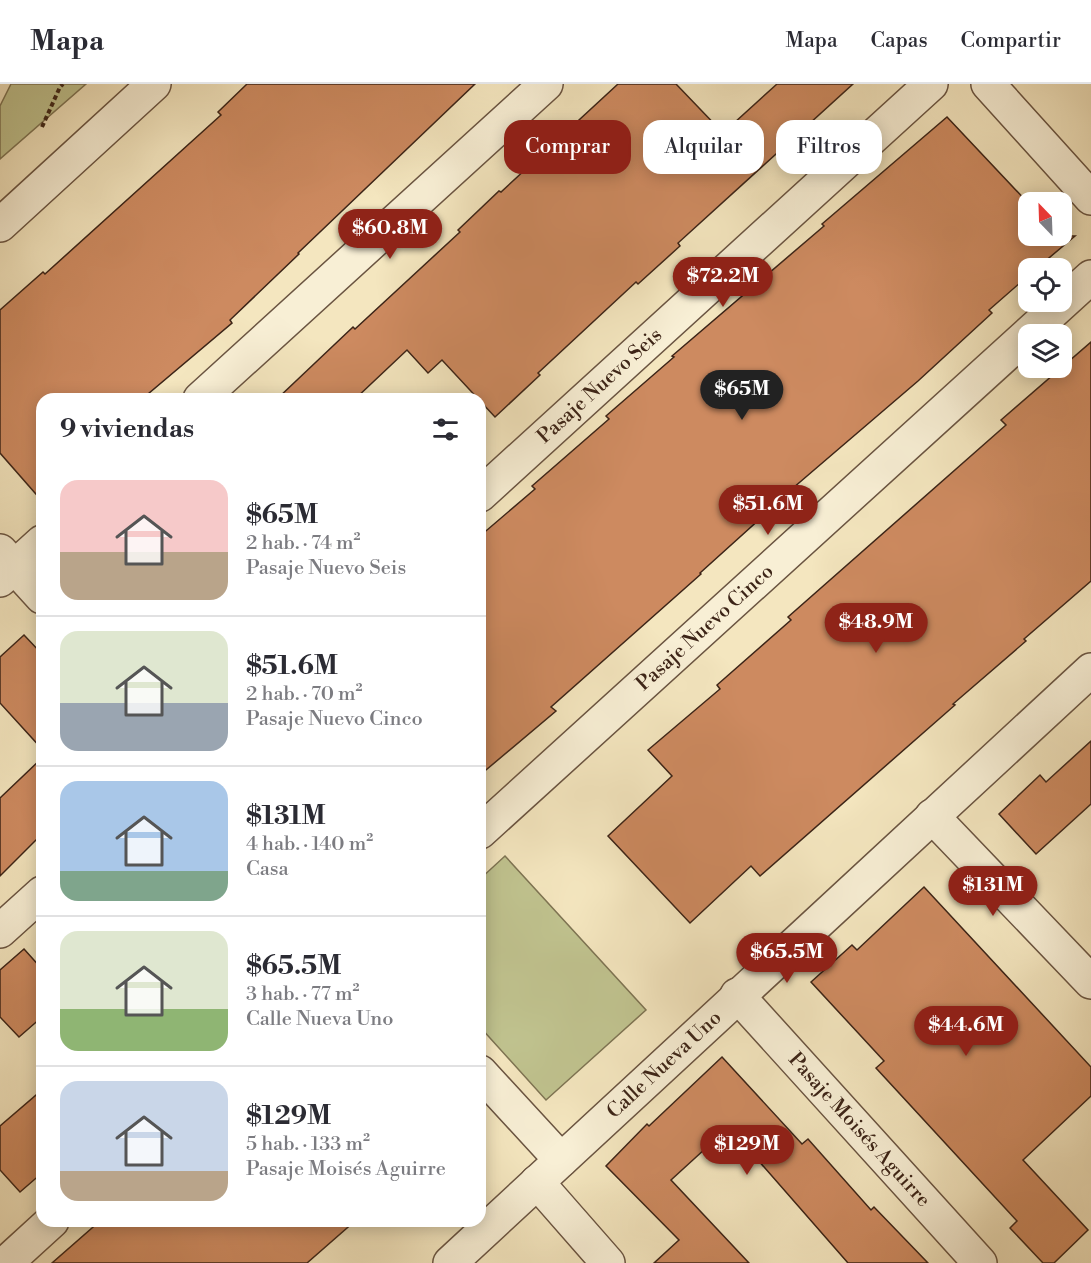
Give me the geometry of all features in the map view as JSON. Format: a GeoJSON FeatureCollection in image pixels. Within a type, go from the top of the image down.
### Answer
{"type":"FeatureCollection","features":[{"type":"Feature","properties":{"kind":"street"},"geometry":{"type":"LineString","coordinates":[[0,225],[154,84]]}},
{"type":"Feature","properties":{"kind":"street"},"geometry":{"type":"LineString","coordinates":[[207,393],[546,84]]}},
{"type":"Feature","properties":{"kind":"street","name":"Pasaje Nuevo Seis"},"geometry":{"type":"LineString","coordinates":[[486,490],[931,84]]}},
{"type":"Feature","properties":{"kind":"street"},"geometry":{"type":"LineString","coordinates":[[988,84],[1091,198]]}},
{"type":"Feature","properties":{"kind":"street","name":"Pasaje Nuevo Cinco"},"geometry":{"type":"LineString","coordinates":[[486,827],[1091,277]]}},
{"type":"Feature","properties":{"kind":"street"},"geometry":{"type":"LineString","coordinates":[[36,546],[5,566],[36,592]]}},
{"type":"Feature","properties":{"kind":"street","name":"Calle Nueva Uno"},"geometry":{"type":"LineString","coordinates":[[450,1263],[737,995],[1091,670]]}},
{"type":"Feature","properties":{"kind":"street"},"geometry":{"type":"LineString","coordinates":[[932,816],[1091,982]]}},
{"type":"Feature","properties":{"kind":"street"},"geometry":{"type":"LineString","coordinates":[[0,931],[36,898]]}},
{"type":"Feature","properties":{"kind":"street","name":"Pasaje Moisés Aguirre"},"geometry":{"type":"LineString","coordinates":[[737,995],[980,1263]]}},
{"type":"Feature","properties":{"kind":"street"},"geometry":{"type":"LineString","coordinates":[[486,1079],[561,1160]]}},
{"type":"Feature","properties":{"kind":"street"},"geometry":{"type":"LineString","coordinates":[[537,1182],[608,1263]]}},
{"type":"Feature","properties":{"kind":"street"},"geometry":{"type":"LineString","coordinates":[[6,1263],[45,1227]]}},
{"type":"Feature","properties":{"kind":"green space"},"geometry":{"type":"Polygon","coordinates":[[[11,84],[86,84],[0,159],[0,106],[11,84]]]}},
{"type":"Feature","properties":{"kind":"green space"},"geometry":{"type":"Polygon","coordinates":[[[505,856],[646,1010],[546,1100],[486,1034],[486,873],[505,856]]]}},
{"type":"Feature","properties":{"kind":"building"},"geometry":{"type":"Polygon","coordinates":[[[247,84],[475,84],[298,253],[230,320],[232,323],[149,393],[36,393],[36,494],[0,453],[0,310],[43,272],[45,274],[221,115],[218,112],[247,84]]]}},
{"type":"Feature","properties":{"kind":"building"},"geometry":{"type":"Polygon","coordinates":[[[618,84],[676,84],[711,120],[643,120],[643,174],[754,174],[678,243],[680,246],[638,284],[636,282],[538,373],[540,375],[495,417],[486,407],[486,393],[473,393],[442,360],[428,373],[407,350],[361,393],[283,393],[353,327],[355,329],[460,232],[458,230],[499,191],[501,192],[520,174],[631,174],[631,120],[579,120],[618,84]]]}},
{"type":"Feature","properties":{"kind":"building"},"geometry":{"type":"Polygon","coordinates":[[[777,84],[853,84],[813,120],[776,120],[776,154],[764,165],[764,120],[737,120],[777,84]]]}},
{"type":"Feature","properties":{"kind":"building"},"geometry":{"type":"Polygon","coordinates":[[[947,117],[1018,192],[1018,246],[1063,246],[1049,258],[1018,258],[1018,285],[989,310],[992,313],[918,381],[772,506],[701,574],[551,707],[556,711],[486,770],[486,531],[535,489],[532,486],[609,419],[606,416],[674,357],[672,356],[824,226],[822,224],[947,117]]]}},
{"type":"Feature","properties":{"kind":"building"},"geometry":{"type":"Polygon","coordinates":[[[1091,342],[1091,581],[1024,639],[1026,641],[953,704],[955,705],[760,876],[751,866],[690,923],[608,836],[672,776],[648,750],[720,689],[717,685],[791,620],[788,617],[1006,425],[1001,420],[1049,378],[1072,378],[1072,358],[1091,342]]]}},
{"type":"Feature","properties":{"kind":"building"},"geometry":{"type":"Polygon","coordinates":[[[24,635],[36,648],[36,742],[0,703],[0,657],[24,635]]]}},
{"type":"Feature","properties":{"kind":"building"},"geometry":{"type":"Polygon","coordinates":[[[1091,741],[1091,804],[1036,854],[999,814],[1040,775],[1046,782],[1091,741]]]}},
{"type":"Feature","properties":{"kind":"building"},"geometry":{"type":"Polygon","coordinates":[[[36,764],[36,840],[0,876],[0,798],[36,764]]]}},
{"type":"Feature","properties":{"kind":"building"},"geometry":{"type":"Polygon","coordinates":[[[924,887],[1091,1067],[1091,1096],[1023,1160],[1088,1230],[1054,1263],[1043,1263],[1010,1228],[1017,1221],[876,1068],[884,1061],[811,982],[852,945],[857,950],[924,887]]]}},
{"type":"Feature","properties":{"kind":"building"},"geometry":{"type":"Polygon","coordinates":[[[24,949],[36,962],[36,1022],[19,1037],[0,1017],[0,970],[24,949]]]}},
{"type":"Feature","properties":{"kind":"building"},"geometry":{"type":"Polygon","coordinates":[[[722,1057],[802,1144],[808,1139],[871,1210],[874,1207],[928,1263],[848,1263],[729,1127],[671,1180],[749,1263],[654,1263],[679,1240],[606,1166],[647,1124],[649,1126],[722,1057]]]}},
{"type":"Feature","properties":{"kind":"building"},"geometry":{"type":"Polygon","coordinates":[[[36,1095],[36,1178],[20,1192],[0,1170],[0,1126],[36,1095]]]}},
{"type":"Feature","properties":{"kind":"building"},"geometry":{"type":"Polygon","coordinates":[[[93,1227],[348,1227],[307,1263],[52,1263],[93,1227]]]}}]}
